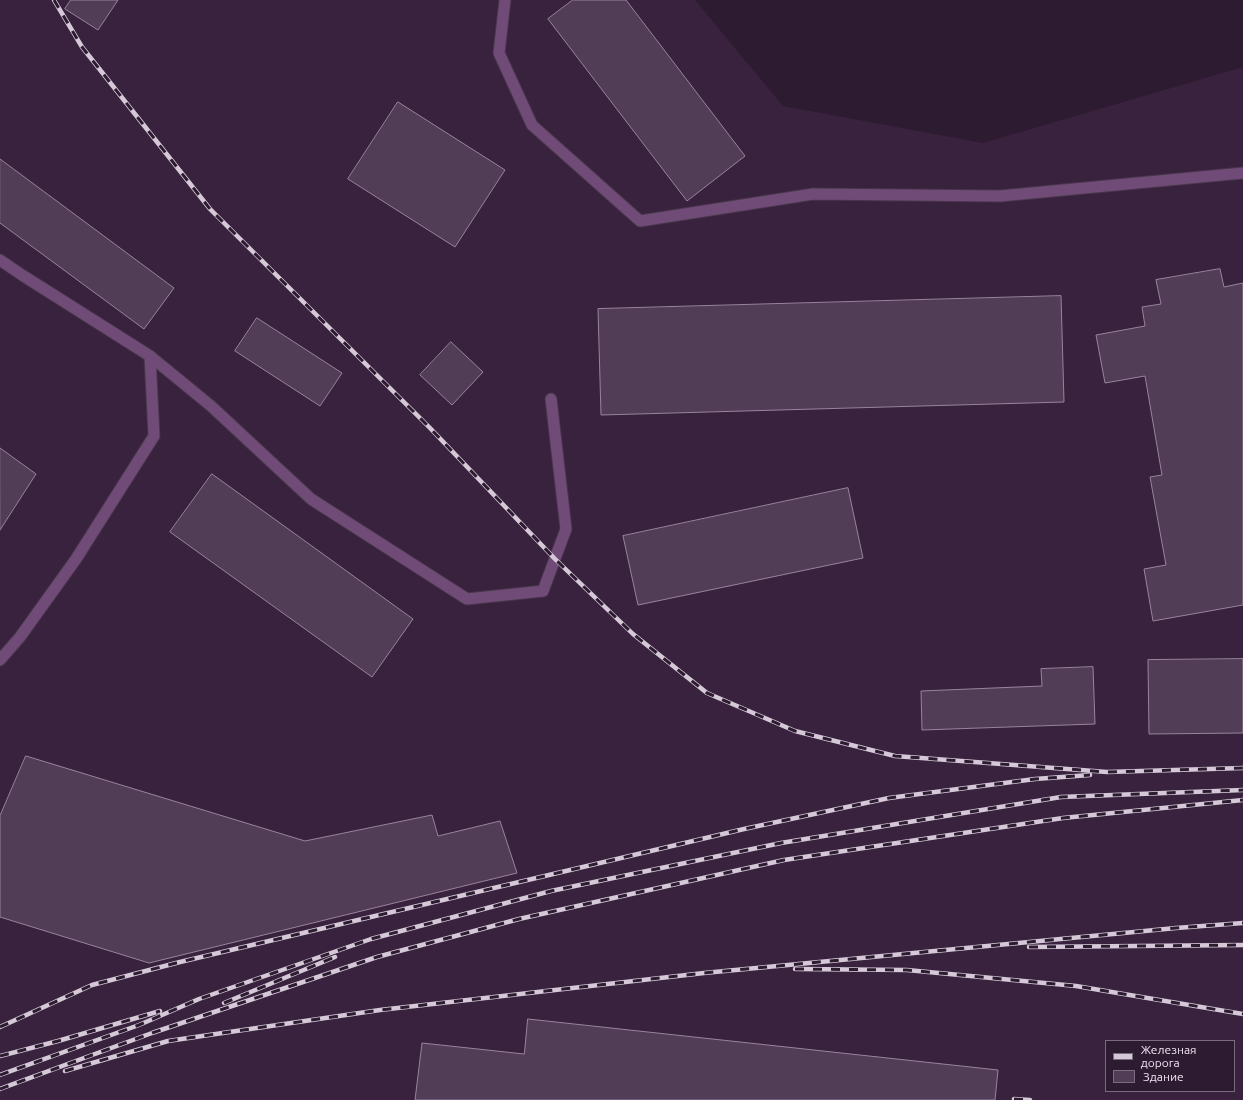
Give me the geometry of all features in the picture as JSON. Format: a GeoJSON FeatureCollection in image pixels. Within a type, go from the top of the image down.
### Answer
{"type":"FeatureCollection","features":[{"type":"Feature","properties":{"kind":"lane"},"geometry":{"type":"LineString","coordinates":[[505,0],[499,53],[532,125],[640,221],[812,194],[1000,196],[1243,173]]}},
{"type":"Feature","properties":{"kind":"lane"},"geometry":{"type":"LineString","coordinates":[[0,260],[150,356],[211,406],[311,499],[467,599],[543,592],[566,529],[551,399]]}},
{"type":"Feature","properties":{"kind":"lane"},"geometry":{"type":"LineString","coordinates":[[0,660],[20,637],[76,559],[154,436],[150,356]]}},
{"type":"Feature","properties":{"kind":"shaded area"},"geometry":{"type":"Polygon","coordinates":[[[0,0],[695,0],[783,106],[983,143],[1243,67],[1243,1100],[0,1100],[0,0]]]}},
{"type":"Feature","properties":{"kind":"building"},"geometry":{"type":"Polygon","coordinates":[[[71,0],[118,0],[98,30],[65,9],[71,0]]]}},
{"type":"Feature","properties":{"kind":"building"},"geometry":{"type":"Polygon","coordinates":[[[573,0],[626,0],[745,156],[687,201],[548,19],[573,0]]]}},
{"type":"Feature","properties":{"kind":"building"},"geometry":{"type":"Polygon","coordinates":[[[398,102],[505,170],[455,247],[348,179],[398,102]]]}},
{"type":"Feature","properties":{"kind":"building"},"geometry":{"type":"Polygon","coordinates":[[[0,159],[174,288],[144,329],[0,223],[0,159]]]}},
{"type":"Feature","properties":{"kind":"building"},"geometry":{"type":"Polygon","coordinates":[[[1220,269],[1224,287],[1243,283],[1243,605],[1153,621],[1144,569],[1166,565],[1150,477],[1162,475],[1145,376],[1105,383],[1096,335],[1145,326],[1142,307],[1161,304],[1156,280],[1220,269]]]}},
{"type":"Feature","properties":{"kind":"building"},"geometry":{"type":"Polygon","coordinates":[[[1061,296],[1064,402],[601,415],[598,309],[1061,296]]]}},
{"type":"Feature","properties":{"kind":"building"},"geometry":{"type":"Polygon","coordinates":[[[257,318],[342,373],[320,406],[235,351],[257,318]]]}},
{"type":"Feature","properties":{"kind":"building"},"geometry":{"type":"Polygon","coordinates":[[[451,342],[483,372],[452,405],[420,375],[451,342]]]}},
{"type":"Feature","properties":{"kind":"building"},"geometry":{"type":"Polygon","coordinates":[[[0,448],[36,474],[0,530],[0,448]]]}},
{"type":"Feature","properties":{"kind":"building"},"geometry":{"type":"Polygon","coordinates":[[[212,474],[413,619],[372,677],[170,532],[212,474]]]}},
{"type":"Feature","properties":{"kind":"building"},"geometry":{"type":"Polygon","coordinates":[[[848,488],[863,558],[638,605],[623,536],[848,488]]]}},
{"type":"Feature","properties":{"kind":"building"},"geometry":{"type":"Polygon","coordinates":[[[1243,659],[1243,733],[1149,734],[1148,660],[1243,659]]]}},
{"type":"Feature","properties":{"kind":"building"},"geometry":{"type":"Polygon","coordinates":[[[1093,667],[1095,724],[922,730],[921,691],[1042,686],[1041,669],[1093,667]]]}},
{"type":"Feature","properties":{"kind":"building"},"geometry":{"type":"Polygon","coordinates":[[[26,756],[305,841],[432,815],[438,836],[500,821],[517,873],[149,963],[0,917],[0,816],[26,756]]]}},
{"type":"Feature","properties":{"kind":"building"},"geometry":{"type":"Polygon","coordinates":[[[528,1019],[998,1070],[995,1100],[415,1100],[422,1043],[524,1054],[528,1019]]]}},
{"type":"Feature","properties":{"kind":"railway"},"geometry":{"type":"LineString","coordinates":[[54,0],[82,47],[210,209],[430,428],[555,559],[633,634],[707,693],[795,731],[895,756],[1107,772],[1243,768]]}},
{"type":"Feature","properties":{"kind":"railway"},"geometry":{"type":"LineString","coordinates":[[0,1027],[92,985],[180,962],[744,829],[889,798],[1035,779],[1090,775]]}},
{"type":"Feature","properties":{"kind":"railway"},"geometry":{"type":"LineString","coordinates":[[0,1075],[139,1025],[199,999],[371,939],[551,891],[781,843],[1061,797],[1243,790]]}},
{"type":"Feature","properties":{"kind":"railway"},"geometry":{"type":"LineString","coordinates":[[0,1089],[152,1033],[377,957],[519,919],[784,860],[1063,818],[1243,800]]}},
{"type":"Feature","properties":{"kind":"railway"},"geometry":{"type":"LineString","coordinates":[[65,1071],[168,1041],[380,1010],[704,973],[1176,928],[1243,923]]}},
{"type":"Feature","properties":{"kind":"railway"},"geometry":{"type":"LineString","coordinates":[[1029,947],[1243,945]]}},
{"type":"Feature","properties":{"kind":"railway"},"geometry":{"type":"LineString","coordinates":[[224,1003],[335,957]]}},
{"type":"Feature","properties":{"kind":"railway"},"geometry":{"type":"LineString","coordinates":[[795,969],[907,970],[1076,986],[1243,1014]]}},
{"type":"Feature","properties":{"kind":"railway"},"geometry":{"type":"LineString","coordinates":[[0,1056],[58,1041],[160,1011]]}},
{"type":"Feature","properties":{"kind":"railway"},"geometry":{"type":"LineString","coordinates":[[1014,1099],[1030,1100]]}}]}
